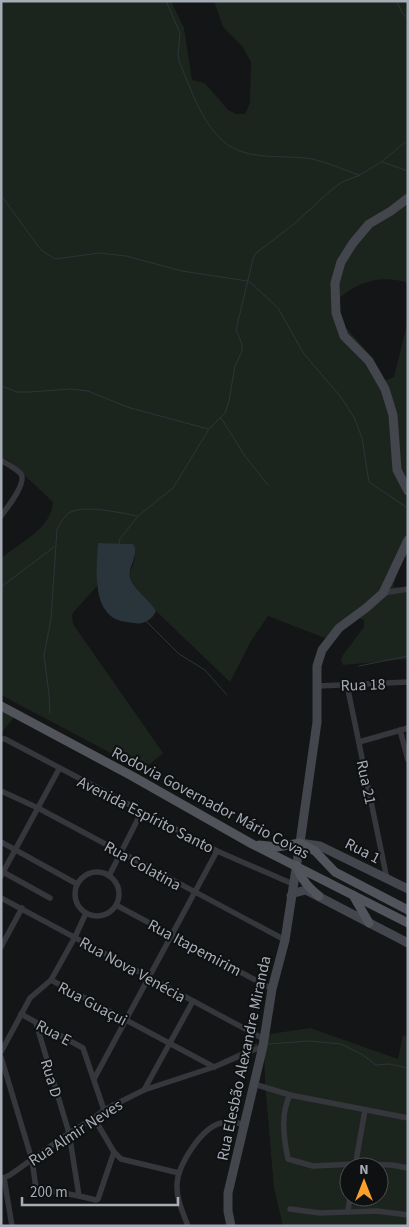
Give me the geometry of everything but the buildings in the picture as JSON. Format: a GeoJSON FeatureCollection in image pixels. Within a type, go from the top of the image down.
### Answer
{"type":"FeatureCollection","features":[{"type":"Feature","properties":{"kind":"main road","name":"Rodovia Governador Mário Covas"},"geometry":{"type":"LineString","coordinates":[[1,706],[132,776],[252,844],[408,923]]}},
{"type":"Feature","properties":{"kind":"main road"},"geometry":{"type":"LineString","coordinates":[[252,844],[277,847],[300,843],[315,851],[335,872],[408,910]]}},
{"type":"Feature","properties":{"kind":"main road"},"geometry":{"type":"LineString","coordinates":[[296,865],[302,880],[320,896]]}},
{"type":"Feature","properties":{"kind":"main road"},"geometry":{"type":"LineString","coordinates":[[353,895],[369,923]]}},
{"type":"Feature","properties":{"kind":"street"},"geometry":{"type":"LineString","coordinates":[[408,198],[369,224],[353,243],[341,262],[335,283],[336,313],[344,336],[369,361],[385,388],[393,415],[397,470],[408,491]]}},
{"type":"Feature","properties":{"kind":"street"},"geometry":{"type":"LineString","coordinates":[[1,460],[20,473],[23,480],[1,516]]}},
{"type":"Feature","properties":{"kind":"street"},"geometry":{"type":"LineString","coordinates":[[383,592],[408,540]]}},
{"type":"Feature","properties":{"kind":"street"},"geometry":{"type":"LineString","coordinates":[[383,592],[408,589]]}},
{"type":"Feature","properties":{"kind":"street","name":"Rua Elesbão Alexandre Miranda"},"geometry":{"type":"LineString","coordinates":[[231,1226],[228,1211],[228,1193],[264,1043],[272,989],[285,940],[300,843],[317,722],[317,666],[322,650],[339,628],[366,608],[383,592]]}},
{"type":"Feature","properties":{"kind":"street","name":"Rua 18"},"geometry":{"type":"LineString","coordinates":[[318,686],[408,682]]}},
{"type":"Feature","properties":{"kind":"street","name":"Rua 21"},"geometry":{"type":"LineString","coordinates":[[347,685],[387,879]]}},
{"type":"Feature","properties":{"kind":"street"},"geometry":{"type":"LineString","coordinates":[[358,742],[408,728]]}},
{"type":"Feature","properties":{"kind":"street"},"geometry":{"type":"LineString","coordinates":[[400,730],[408,759]]}},
{"type":"Feature","properties":{"kind":"street","name":"Avenida Espírito Santo"},"geometry":{"type":"LineString","coordinates":[[1,739],[6,739],[58,769],[217,851],[293,884]]}},
{"type":"Feature","properties":{"kind":"street"},"geometry":{"type":"LineString","coordinates":[[50,898],[2,872],[16,850],[58,769]]}},
{"type":"Feature","properties":{"kind":"street","name":"Rua Colatina"},"geometry":{"type":"LineString","coordinates":[[1,790],[285,940]]}},
{"type":"Feature","properties":{"kind":"street"},"geometry":{"type":"LineString","coordinates":[[109,876],[142,811]]}},
{"type":"Feature","properties":{"kind":"street"},"geometry":{"type":"LineString","coordinates":[[1,842],[77,884]]}},
{"type":"Feature","properties":{"kind":"street","name":"Rua 1"},"geometry":{"type":"LineString","coordinates":[[300,843],[320,846],[408,889]]}},
{"type":"Feature","properties":{"kind":"street"},"geometry":{"type":"LineString","coordinates":[[94,1079],[217,851]]}},
{"type":"Feature","properties":{"kind":"street","name":"Rua 1"},"geometry":{"type":"LineString","coordinates":[[325,863],[327,854],[331,851]]}},
{"type":"Feature","properties":{"kind":"street"},"geometry":{"type":"LineString","coordinates":[[96,872],[109,876],[118,887],[119,894],[116,905],[108,913],[101,916],[86,913],[75,899],[77,884],[82,878],[91,873],[96,872]]}},
{"type":"Feature","properties":{"kind":"street"},"geometry":{"type":"LineString","coordinates":[[293,884],[320,896],[408,943]]}},
{"type":"Feature","properties":{"kind":"street"},"geometry":{"type":"LineString","coordinates":[[291,896],[294,893],[306,890]]}},
{"type":"Feature","properties":{"kind":"street","name":"Rua Nova Venécia"},"geometry":{"type":"LineString","coordinates":[[1,898],[192,1001],[264,1043]]}},
{"type":"Feature","properties":{"kind":"street","name":"Rua Itapemirim"},"geometry":{"type":"LineString","coordinates":[[116,905],[272,989]]}},
{"type":"Feature","properties":{"kind":"street"},"geometry":{"type":"LineString","coordinates":[[1,947],[22,908]]}},
{"type":"Feature","properties":{"kind":"street"},"geometry":{"type":"LineString","coordinates":[[51,980],[86,913]]}},
{"type":"Feature","properties":{"kind":"street","name":"Rua Guaçui"},"geometry":{"type":"LineString","coordinates":[[1,1052],[32,996],[51,980],[214,1067]]}},
{"type":"Feature","properties":{"kind":"street"},"geometry":{"type":"LineString","coordinates":[[144,1090],[192,1001]]}},
{"type":"Feature","properties":{"kind":"street","name":"Rua E"},"geometry":{"type":"LineString","coordinates":[[21,1014],[83,1048],[104,1110]]}},
{"type":"Feature","properties":{"kind":"street","name":"Rua D"},"geometry":{"type":"LineString","coordinates":[[36,1023],[69,1133],[80,1196]]}},
{"type":"Feature","properties":{"kind":"street","name":"Rua Almir Neves"},"geometry":{"type":"LineString","coordinates":[[3,1179],[104,1110],[144,1090],[214,1067],[264,1043]]}},
{"type":"Feature","properties":{"kind":"street"},"geometry":{"type":"LineString","coordinates":[[1,1057],[32,1160],[36,1188],[96,1200],[114,1152]]}},
{"type":"Feature","properties":{"kind":"street"},"geometry":{"type":"LineString","coordinates":[[254,1084],[290,1095],[408,1118]]}},
{"type":"Feature","properties":{"kind":"street"},"geometry":{"type":"LineString","coordinates":[[290,1095],[286,1103],[284,1124],[288,1159],[313,1166],[339,1165]]}},
{"type":"Feature","properties":{"kind":"street"},"geometry":{"type":"LineString","coordinates":[[356,1157],[365,1110]]}},
{"type":"Feature","properties":{"kind":"street"},"geometry":{"type":"LineString","coordinates":[[94,1118],[114,1152],[121,1159],[179,1173]]}},
{"type":"Feature","properties":{"kind":"street"},"geometry":{"type":"LineString","coordinates":[[188,1226],[180,1204],[177,1186],[179,1173],[190,1150],[209,1130],[221,1123],[236,1122],[244,1124]]}},
{"type":"Feature","properties":{"kind":"street"},"geometry":{"type":"LineString","coordinates":[[389,1165],[408,1168]]}},
{"type":"Feature","properties":{"kind":"street"},"geometry":{"type":"LineString","coordinates":[[3,1179],[12,1226]]}},
{"type":"Feature","properties":{"kind":"street"},"geometry":{"type":"LineString","coordinates":[[348,1211],[349,1207]]}},
{"type":"Feature","properties":{"kind":"street"},"geometry":{"type":"LineString","coordinates":[[290,1209],[320,1213],[377,1211],[408,1215]]}},
{"type":"Feature","properties":{"kind":"shaded area"},"geometry":{"type":"Polygon","coordinates":[[[1,1],[171,1],[184,28],[192,80],[205,83],[228,110],[236,114],[245,114],[250,103],[251,62],[242,46],[223,27],[214,1],[408,1],[408,283],[389,279],[370,281],[353,288],[338,299],[343,324],[369,354],[384,381],[394,377],[408,321],[408,556],[402,557],[393,587],[408,588],[408,659],[343,665],[341,660],[343,655],[364,627],[364,620],[359,618],[348,621],[325,638],[268,616],[251,641],[230,682],[156,611],[134,585],[130,575],[135,554],[133,544],[99,543],[97,586],[72,614],[73,624],[163,753],[143,770],[1,695],[1,559],[40,528],[51,512],[53,502],[8,460],[1,457],[1,1]]]}},
{"type":"Feature","properties":{"kind":"shaded area"},"geometry":{"type":"Polygon","coordinates":[[[98,543],[133,544],[135,556],[130,577],[134,586],[156,611],[147,621],[137,623],[120,621],[109,615],[103,607],[97,586],[98,543]]]}},
{"type":"Feature","properties":{"kind":"shaded area"},"geometry":{"type":"Polygon","coordinates":[[[1,709],[15,716],[1,733],[1,709]]]}},
{"type":"Feature","properties":{"kind":"shaded area"},"geometry":{"type":"Polygon","coordinates":[[[310,1028],[398,1059],[403,1035],[408,1038],[408,1226],[283,1226],[274,1188],[265,1082],[264,1044],[270,1034],[310,1028]]]}},
{"type":"Feature","properties":{"kind":"waterway"},"geometry":{"type":"LineString","coordinates":[[166,1],[180,33],[179,61],[192,93],[208,124],[223,141],[233,148],[254,155],[312,159],[359,175]]}},
{"type":"Feature","properties":{"kind":"waterway"},"geometry":{"type":"LineString","coordinates":[[396,1],[403,14],[408,18]]}},
{"type":"Feature","properties":{"kind":"waterway"},"geometry":{"type":"LineString","coordinates":[[119,544],[120,539],[138,516],[173,488],[209,429],[225,413],[235,366],[242,351],[242,344],[236,330],[256,253],[294,224],[342,182],[360,175],[381,162],[408,140]]}},
{"type":"Feature","properties":{"kind":"waterway"},"geometry":{"type":"LineString","coordinates":[[382,162],[408,171]]}},
{"type":"Feature","properties":{"kind":"waterway"},"geometry":{"type":"LineString","coordinates":[[1,195],[41,250],[55,259],[99,253],[126,256],[182,271],[247,281]]}},
{"type":"Feature","properties":{"kind":"waterway"},"geometry":{"type":"LineString","coordinates":[[249,281],[278,308],[304,354],[340,396],[354,417],[362,438],[369,482],[406,507]]}},
{"type":"Feature","properties":{"kind":"waterway"},"geometry":{"type":"LineString","coordinates":[[1,386],[17,392],[71,389],[88,391],[127,407],[208,429]]}},
{"type":"Feature","properties":{"kind":"waterway"},"geometry":{"type":"LineString","coordinates":[[221,418],[245,456],[268,485]]}},
{"type":"Feature","properties":{"kind":"waterway"},"geometry":{"type":"LineString","coordinates":[[50,713],[44,655],[51,619],[57,529],[65,516],[75,510],[92,509],[137,516]]}},
{"type":"Feature","properties":{"kind":"waterway"},"geometry":{"type":"LineString","coordinates":[[1,587],[54,547]]}},
{"type":"Feature","properties":{"kind":"waterway"},"geometry":{"type":"LineString","coordinates":[[146,621],[179,654],[205,670],[227,695]]}},
{"type":"Feature","properties":{"kind":"waterway"},"geometry":{"type":"LineString","coordinates":[[359,666],[408,656]]}},
{"type":"Feature","properties":{"kind":"waterway"},"geometry":{"type":"LineString","coordinates":[[268,1044],[310,1041],[341,1044],[363,1055],[376,1065],[389,1064],[408,1068]]}},
{"type":"Feature","properties":{"kind":"waterway"},"geometry":{"type":"LineString","coordinates":[[220,1062],[257,1044]]}}]}
